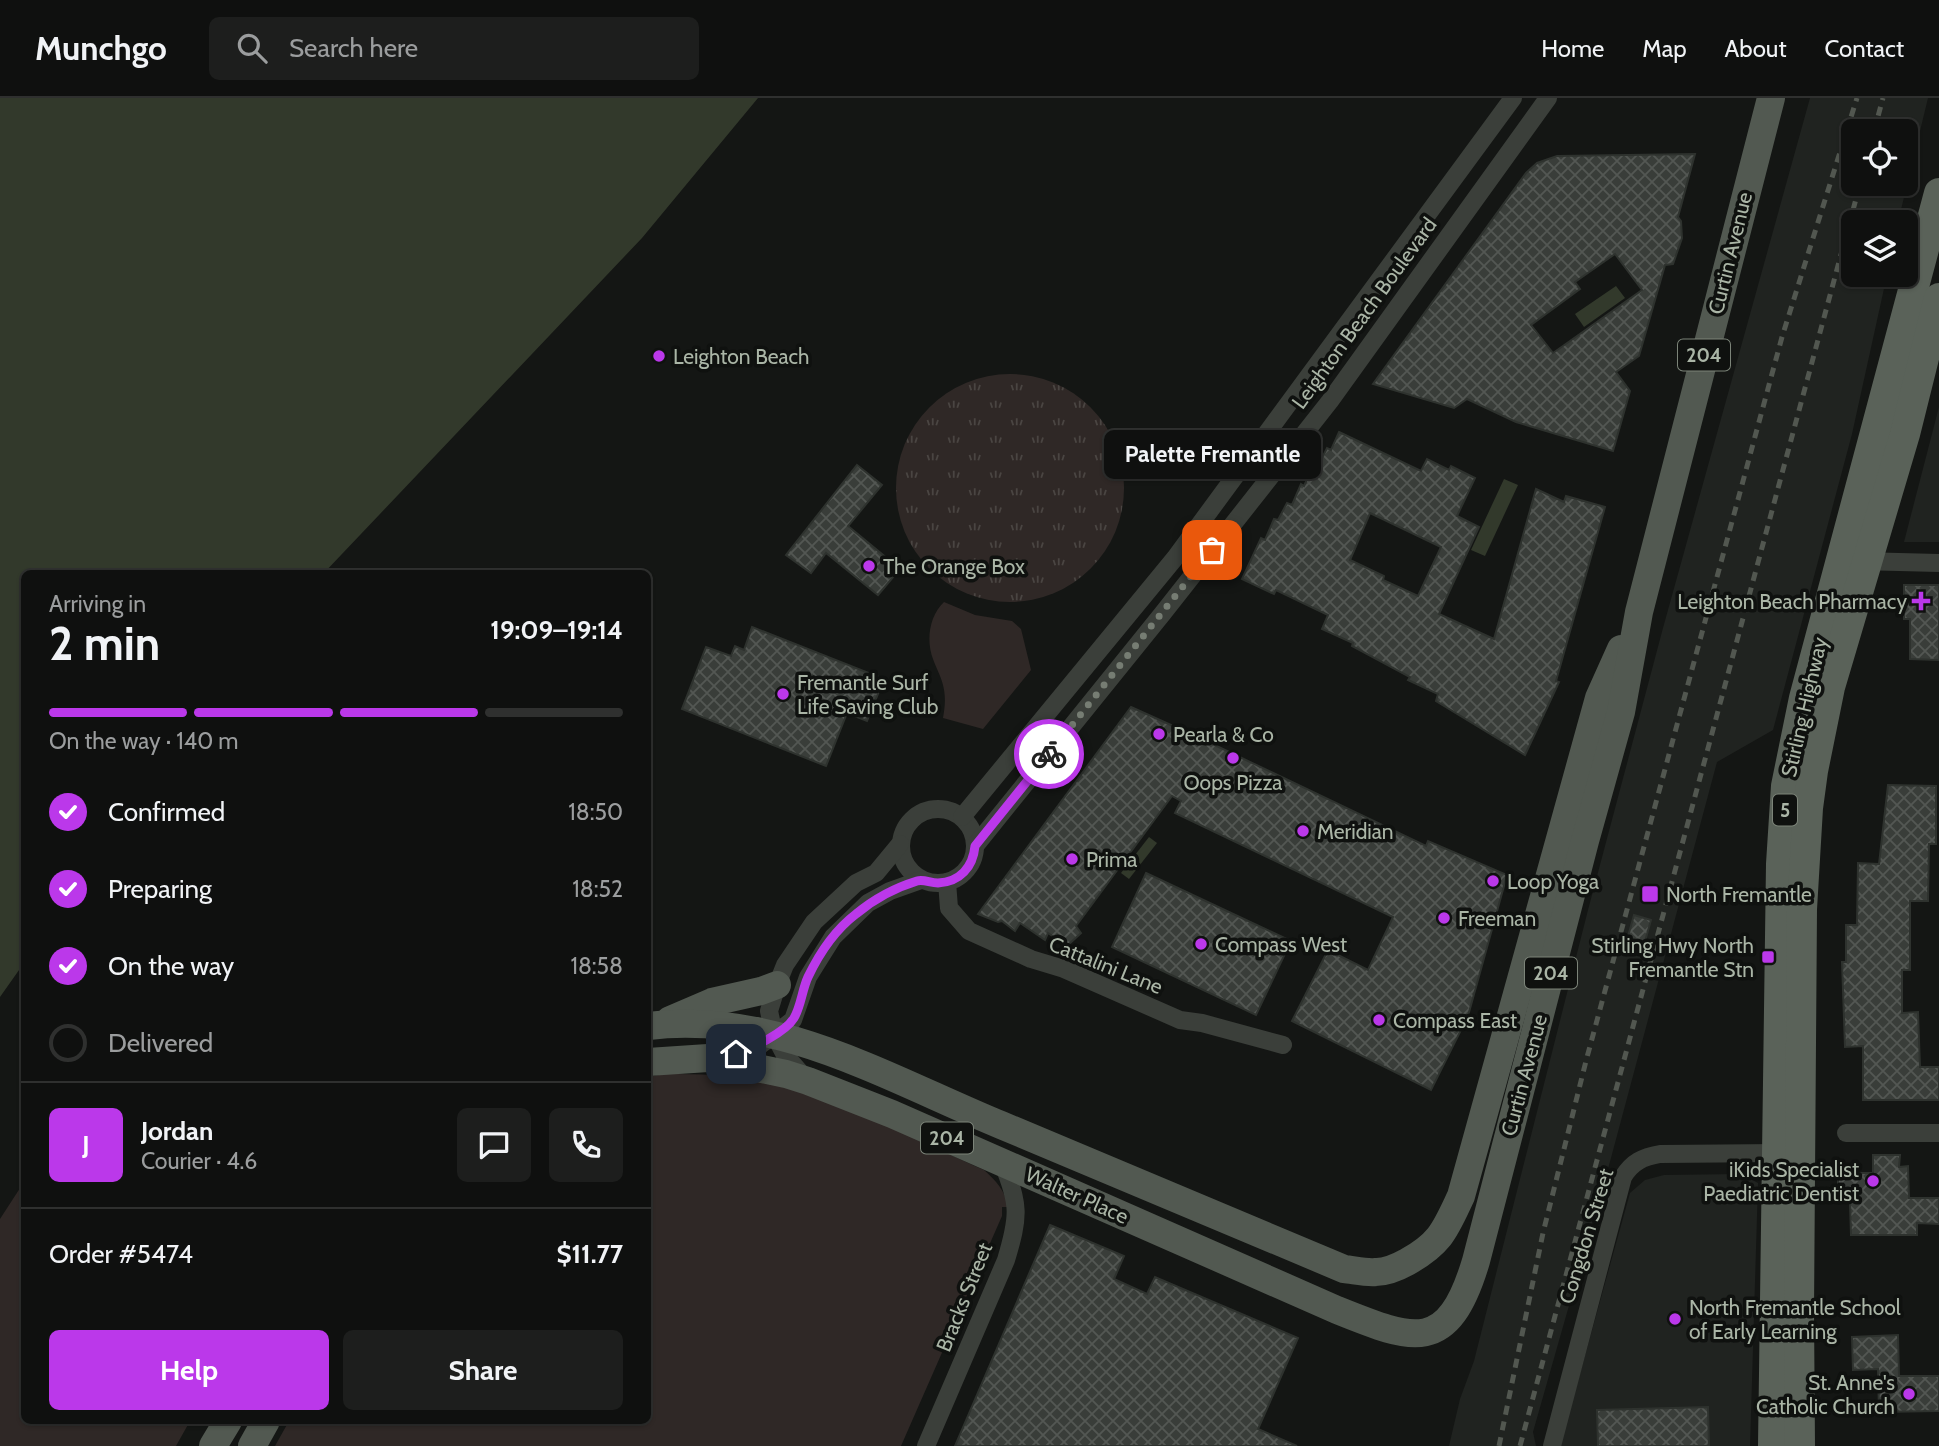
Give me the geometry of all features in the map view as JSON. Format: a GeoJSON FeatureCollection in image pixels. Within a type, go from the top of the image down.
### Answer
{"type":"FeatureCollection","features":[{"type":"Feature","properties":{"kind":"highway","name":"Stirling Highway"},"geometry":{"type":"LineString","coordinates":[[1773,1446],[1808,808],[1854,561],[1939,193]]}},
{"type":"Feature","properties":{"kind":"highway","name":"Stirling Highway"},"geometry":{"type":"LineString","coordinates":[[1854,561],[1905,434],[1939,298]]}},
{"type":"Feature","properties":{"kind":"highway","name":"Stirling Highway"},"geometry":{"type":"LineString","coordinates":[[1789,1153],[1800,1446]]}},
{"type":"Feature","properties":{"kind":"main road","name":"Curtin Avenue"},"geometry":{"type":"LineString","coordinates":[[1441,1326],[1454,1314],[1467,1290],[1476,1261],[1621,712],[1639,612],[1771,98]]}},
{"type":"Feature","properties":{"kind":"main road","name":"Curtin Avenue"},"geometry":{"type":"LineString","coordinates":[[1401,1265],[1435,1244],[1444,1233],[1461,1196],[1599,698],[1639,612]]}},
{"type":"Feature","properties":{"kind":"main road"},"geometry":{"type":"LineString","coordinates":[[654,1025],[712,1002],[777,985]]}},
{"type":"Feature","properties":{"kind":"main road","name":"204"},"geometry":{"type":"LineString","coordinates":[[654,1025],[721,1025],[774,1034]]}},
{"type":"Feature","properties":{"kind":"main road","name":"Walter Place"},"geometry":{"type":"LineString","coordinates":[[774,1034],[876,1068],[981,1117],[1344,1269],[1376,1272],[1401,1265]]}},
{"type":"Feature","properties":{"kind":"main road","name":"Walter Place"},"geometry":{"type":"LineString","coordinates":[[708,1058],[786,1074],[892,1114],[1336,1310],[1386,1329],[1401,1333],[1422,1333],[1441,1326]]}},
{"type":"Feature","properties":{"kind":"main road","name":"204"},"geometry":{"type":"LineString","coordinates":[[651,1062],[708,1058]]}},
{"type":"Feature","properties":{"kind":"main road"},"geometry":{"type":"LineString","coordinates":[[213,1446],[226,1424]]}},
{"type":"Feature","properties":{"kind":"main road"},"geometry":{"type":"LineString","coordinates":[[252,1446],[265,1424]]}},
{"type":"Feature","properties":{"kind":"street","name":"Leighton Beach Boulevard"},"geometry":{"type":"LineString","coordinates":[[962,817],[1175,558],[1513,98]]}},
{"type":"Feature","properties":{"kind":"street","name":"Leighton Beach Boulevard"},"geometry":{"type":"LineString","coordinates":[[975,846],[1330,401],[1548,98]]}},
{"type":"Feature","properties":{"kind":"street"},"geometry":{"type":"LineString","coordinates":[[1854,561],[1939,562]]}},
{"type":"Feature","properties":{"kind":"street"},"geometry":{"type":"LineString","coordinates":[[808,1081],[785,1055],[774,1034],[769,1011],[785,965],[814,922],[856,883],[876,873],[900,844],[906,825],[921,813],[933,809],[953,812],[962,817],[972,831],[975,846],[968,868],[959,877],[934,883],[921,880],[909,870],[902,859],[900,844]]}},
{"type":"Feature","properties":{"kind":"street"},"geometry":{"type":"LineString","coordinates":[[708,1058],[736,1054],[759,1046],[793,1020],[808,977],[833,937],[850,918],[879,897],[921,880]]}},
{"type":"Feature","properties":{"kind":"street","name":"Cattalini Lane"},"geometry":{"type":"LineString","coordinates":[[947,882],[949,908],[969,931],[1031,959],[1065,969],[1180,1020],[1202,1023],[1283,1045]]}},
{"type":"Feature","properties":{"kind":"street"},"geometry":{"type":"LineString","coordinates":[[1846,1133],[1939,1133]]}},
{"type":"Feature","properties":{"kind":"street","name":"Congdon Street"},"geometry":{"type":"LineString","coordinates":[[1552,1446],[1623,1177],[1628,1168],[1647,1156],[1660,1154],[1789,1153]]}},
{"type":"Feature","properties":{"kind":"street","name":"Bracks Street"},"geometry":{"type":"LineString","coordinates":[[926,1446],[1006,1260],[1015,1230],[1017,1212],[1012,1187],[1002,1162]]}},
{"type":"Feature","properties":{"kind":"shaded area"},"geometry":{"type":"Polygon","coordinates":[[[0,98],[758,98],[642,238],[327,570],[21,570],[21,967],[0,997],[0,98]]]}},
{"type":"Feature","properties":{"kind":"shaded area"},"geometry":{"type":"Polygon","coordinates":[[[1810,98],[1928,98],[1918,139],[1918,119],[1841,119],[1841,196],[1904,196],[1901,210],[1841,210],[1841,287],[1884,287],[1852,434],[1773,730],[1717,762],[1611,1158],[1533,1432],[1536,1446],[1449,1446],[1460,1399],[1474,1361],[1588,910],[1810,98]]]}},
{"type":"Feature","properties":{"kind":"shaded area"},"geometry":{"type":"Polygon","coordinates":[[[1616,286],[1625,298],[1584,327],[1575,314],[1616,286]]]}},
{"type":"Feature","properties":{"kind":"shaded area"},"geometry":{"type":"Polygon","coordinates":[[[1939,407],[1939,542],[1904,542],[1939,407]]]}},
{"type":"Feature","properties":{"kind":"shaded area"},"geometry":{"type":"Polygon","coordinates":[[[1504,479],[1518,485],[1485,556],[1471,550],[1504,479]]]}},
{"type":"Feature","properties":{"kind":"shaded area"},"geometry":{"type":"Polygon","coordinates":[[[1149,837],[1157,843],[1129,879],[1121,873],[1149,837]]]}},
{"type":"Feature","properties":{"kind":"shaded area","name":"North Fremantle School of Early Learning"},"geometry":{"type":"Polygon","coordinates":[[[1741,1174],[1758,1183],[1750,1446],[1560,1446],[1630,1193],[1645,1180],[1664,1175],[1741,1174]]]}},
{"type":"Feature","properties":{"kind":"green space"},"geometry":{"type":"Polygon","coordinates":[[[1010,374],[1032,376],[1054,383],[1073,393],[1098,416],[1119,455],[1124,488],[1122,510],[1115,532],[1105,551],[1082,576],[1043,597],[1010,602],[988,600],[966,593],[947,583],[922,560],[901,521],[896,488],[898,466],[905,444],[915,425],[938,400],[977,379],[1010,374]]]}},
{"type":"Feature","properties":{"kind":"green space"},"geometry":{"type":"Polygon","coordinates":[[[944,602],[975,615],[1012,621],[1021,629],[1031,670],[983,729],[943,718],[944,689],[931,652],[929,637],[935,614],[944,602]]]}},
{"type":"Feature","properties":{"kind":"green space"},"geometry":{"type":"Polygon","coordinates":[[[665,1074],[739,1077],[808,1094],[859,1113],[984,1170],[996,1182],[1008,1207],[1002,1207],[1002,1216],[901,1446],[275,1446],[287,1424],[651,1424],[651,1076],[665,1074]]]}},
{"type":"Feature","properties":{"kind":"green space"},"geometry":{"type":"Polygon","coordinates":[[[21,1187],[21,1424],[188,1424],[176,1446],[0,1446],[0,1219],[21,1187]]]}},
{"type":"Feature","properties":{"kind":"building"},"geometry":{"type":"Polygon","coordinates":[[[1695,154],[1678,217],[1681,221],[1682,238],[1673,264],[1665,265],[1639,356],[1616,372],[1630,391],[1613,451],[1516,422],[1467,399],[1454,408],[1373,384],[1526,173],[1537,163],[1557,156],[1695,154]],[[1615,254],[1575,282],[1580,289],[1531,325],[1553,353],[1642,290],[1615,254]]]}},
{"type":"Feature","properties":{"kind":"building"},"geometry":{"type":"Polygon","coordinates":[[[1339,432],[1421,471],[1427,459],[1449,470],[1451,466],[1475,478],[1457,516],[1479,527],[1439,614],[1494,639],[1536,489],[1564,502],[1566,496],[1605,507],[1556,681],[1559,682],[1525,755],[1436,701],[1438,694],[1408,680],[1410,677],[1352,646],[1353,643],[1322,629],[1328,615],[1276,590],[1274,594],[1242,579],[1261,538],[1265,540],[1274,519],[1278,520],[1287,503],[1292,505],[1312,468],[1316,470],[1327,448],[1331,450],[1339,432]],[[1370,513],[1350,560],[1384,576],[1383,580],[1418,596],[1441,547],[1370,513]]]}},
{"type":"Feature","properties":{"kind":"building"},"geometry":{"type":"Polygon","coordinates":[[[857,465],[882,485],[848,526],[900,569],[878,595],[826,553],[811,573],[786,555],[857,465]]]}},
{"type":"Feature","properties":{"kind":"building"},"geometry":{"type":"Polygon","coordinates":[[[1904,585],[1939,585],[1939,660],[1910,659],[1910,619],[1904,619],[1904,585]]]}},
{"type":"Feature","properties":{"kind":"building","name":"Fremantle Surf Life Saving Club"},"geometry":{"type":"Polygon","coordinates":[[[752,627],[884,679],[867,721],[847,713],[826,766],[682,709],[706,647],[731,656],[735,646],[744,650],[752,627]]]}},
{"type":"Feature","properties":{"kind":"building"},"geometry":{"type":"Polygon","coordinates":[[[1131,707],[1426,846],[1428,841],[1507,875],[1468,1016],[1431,1090],[1292,1021],[1328,950],[1368,970],[1393,917],[1175,813],[1181,801],[1172,796],[1076,926],[1081,933],[1067,946],[1048,933],[1045,940],[1020,923],[1015,931],[1002,921],[978,914],[1131,707]]]}},
{"type":"Feature","properties":{"kind":"building"},"geometry":{"type":"Polygon","coordinates":[[[1888,785],[1936,786],[1936,844],[1929,844],[1928,901],[1910,901],[1910,970],[1902,970],[1902,1013],[1918,1012],[1920,1067],[1939,1067],[1939,1100],[1863,1100],[1863,1046],[1845,1047],[1842,962],[1846,962],[1846,925],[1857,925],[1858,863],[1879,864],[1888,785]]]}},
{"type":"Feature","properties":{"kind":"building","name":"Compass West"},"geometry":{"type":"Polygon","coordinates":[[[1146,873],[1291,941],[1256,1015],[1112,947],[1146,873]]]}},
{"type":"Feature","properties":{"kind":"building"},"geometry":{"type":"Polygon","coordinates":[[[1634,915],[1651,920],[1644,945],[1627,940],[1634,915]]]}},
{"type":"Feature","properties":{"kind":"building"},"geometry":{"type":"Polygon","coordinates":[[[1873,1155],[1900,1155],[1899,1167],[1908,1166],[1909,1198],[1939,1198],[1939,1224],[1917,1223],[1917,1235],[1851,1235],[1850,1203],[1838,1203],[1838,1173],[1873,1173],[1873,1155]]]}},
{"type":"Feature","properties":{"kind":"building"},"geometry":{"type":"Polygon","coordinates":[[[1050,1225],[1124,1256],[1114,1279],[1147,1294],[1155,1277],[1298,1338],[1258,1429],[1297,1446],[955,1446],[1050,1225]]]}},
{"type":"Feature","properties":{"kind":"building"},"geometry":{"type":"Polygon","coordinates":[[[1898,1335],[1899,1376],[1939,1376],[1939,1411],[1879,1412],[1878,1369],[1853,1370],[1852,1337],[1898,1335]]]}},
{"type":"Feature","properties":{"kind":"building"},"geometry":{"type":"Polygon","coordinates":[[[1708,1407],[1709,1446],[1598,1446],[1597,1410],[1708,1407]]]}},
{"type":"Feature","properties":{"kind":"railway"},"geometry":{"type":"LineString","coordinates":[[1499,1446],[1543,1233],[1586,1061],[1782,337],[1857,98]]}},
{"type":"Feature","properties":{"kind":"railway"},"geometry":{"type":"LineString","coordinates":[[1877,119],[1883,98]]}},
{"type":"Feature","properties":{"kind":"railway"},"geometry":{"type":"LineString","coordinates":[[1520,1446],[1857,196]]}},
{"type":"Feature","properties":{"kind":"way so far"},"geometry":{"type":"LineString","coordinates":[[1049,754],[1212,550]]}},
{"type":"Feature","properties":{"kind":"place","name":"Leighton Beach"},"geometry":{"type":"Point","coordinates":[659,356]}},
{"type":"Feature","properties":{"kind":"place","name":"Palette Fremantle"},"geometry":{"type":"Point","coordinates":[1212,550]}},
{"type":"Feature","properties":{"kind":"place","name":"The Orange Box"},"geometry":{"type":"Point","coordinates":[869,566]}},
{"type":"Feature","properties":{"kind":"place","name":"Leighton Beach Pharmacy"},"geometry":{"type":"Point","coordinates":[1921,601]}},
{"type":"Feature","properties":{"kind":"place","name":"Fremantle Surf Life Saving Club"},"geometry":{"type":"Point","coordinates":[783,694]}},
{"type":"Feature","properties":{"kind":"place","name":"Pearla & Co"},"geometry":{"type":"Point","coordinates":[1159,734]}},
{"type":"Feature","properties":{"kind":"place","name":"Oops Pizza"},"geometry":{"type":"Point","coordinates":[1233,758]}},
{"type":"Feature","properties":{"kind":"place","name":"Meridian"},"geometry":{"type":"Point","coordinates":[1303,831]}},
{"type":"Feature","properties":{"kind":"place","name":"Prima"},"geometry":{"type":"Point","coordinates":[1072,859]}},
{"type":"Feature","properties":{"kind":"place","name":"Loop Yoga"},"geometry":{"type":"Point","coordinates":[1493,881]}},
{"type":"Feature","properties":{"kind":"place","name":"North Fremantle"},"geometry":{"type":"Point","coordinates":[1650,894]}},
{"type":"Feature","properties":{"kind":"place","name":"Freeman"},"geometry":{"type":"Point","coordinates":[1444,918]}},
{"type":"Feature","properties":{"kind":"place","name":"Compass West"},"geometry":{"type":"Point","coordinates":[1201,944]}},
{"type":"Feature","properties":{"kind":"place","name":"Stirling Hwy North Fremantle Stn"},"geometry":{"type":"Point","coordinates":[1768,957]}},
{"type":"Feature","properties":{"kind":"place","name":"Compass East"},"geometry":{"type":"Point","coordinates":[1379,1020]}},
{"type":"Feature","properties":{"kind":"place","name":"iKids Specialist Paediatric Dentist"},"geometry":{"type":"Point","coordinates":[1873,1181]}},
{"type":"Feature","properties":{"kind":"place","name":"North Fremantle School of Early Learning"},"geometry":{"type":"Point","coordinates":[1675,1319]}},
{"type":"Feature","properties":{"kind":"place","name":"St. Anne's Catholic Church"},"geometry":{"type":"Point","coordinates":[1909,1394]}},
{"type":"Feature","properties":{"kind":"route"},"geometry":{"type":"LineString","coordinates":[[736,1054],[759,1046],[793,1020],[808,977],[833,937],[850,918],[890,891],[921,880],[947,882],[959,877],[968,868],[975,846],[1049,754]]}}]}
